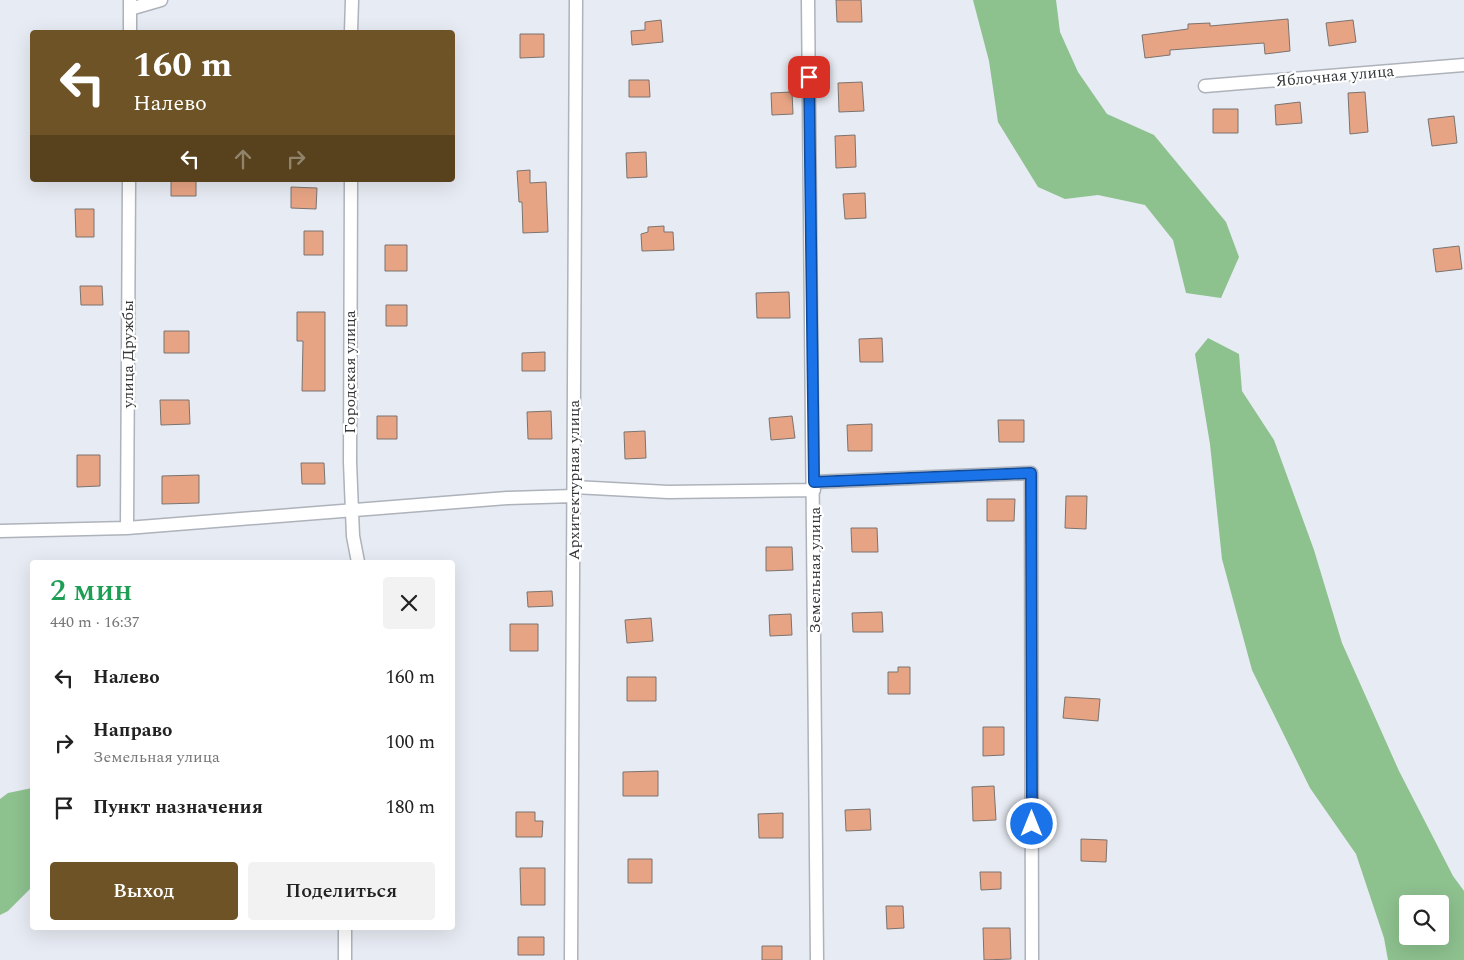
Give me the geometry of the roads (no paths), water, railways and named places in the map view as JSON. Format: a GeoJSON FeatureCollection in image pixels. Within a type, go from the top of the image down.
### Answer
{"type":"FeatureCollection","features":[{"type":"Feature","properties":{"kind":"street"},"geometry":{"type":"LineString","coordinates":[[130,30],[130,5],[161,0]]}},
{"type":"Feature","properties":{"kind":"street"},"geometry":{"type":"LineString","coordinates":[[351,30],[352,0]]}},
{"type":"Feature","properties":{"kind":"street","name":"Архитектурная улица"},"geometry":{"type":"LineString","coordinates":[[571,960],[576,0]]}},
{"type":"Feature","properties":{"kind":"street","name":"Земельная улица"},"geometry":{"type":"LineString","coordinates":[[808,0],[817,960]]}},
{"type":"Feature","properties":{"kind":"street","name":"Яблочная улица"},"geometry":{"type":"LineString","coordinates":[[1206,86],[1464,65]]}},
{"type":"Feature","properties":{"kind":"street","name":"улица Дружбы"},"geometry":{"type":"LineString","coordinates":[[127,528],[129,182]]}},
{"type":"Feature","properties":{"kind":"street","name":"Городская улица"},"geometry":{"type":"LineString","coordinates":[[351,182],[350,462],[354,510],[353,536],[358,560]]}},
{"type":"Feature","properties":{"kind":"street"},"geometry":{"type":"LineString","coordinates":[[0,530],[127,528],[574,492],[668,492],[814,486],[1031,473],[1032,960]]}},
{"type":"Feature","properties":{"kind":"street"},"geometry":{"type":"LineString","coordinates":[[345,930],[345,960]]}}]}
